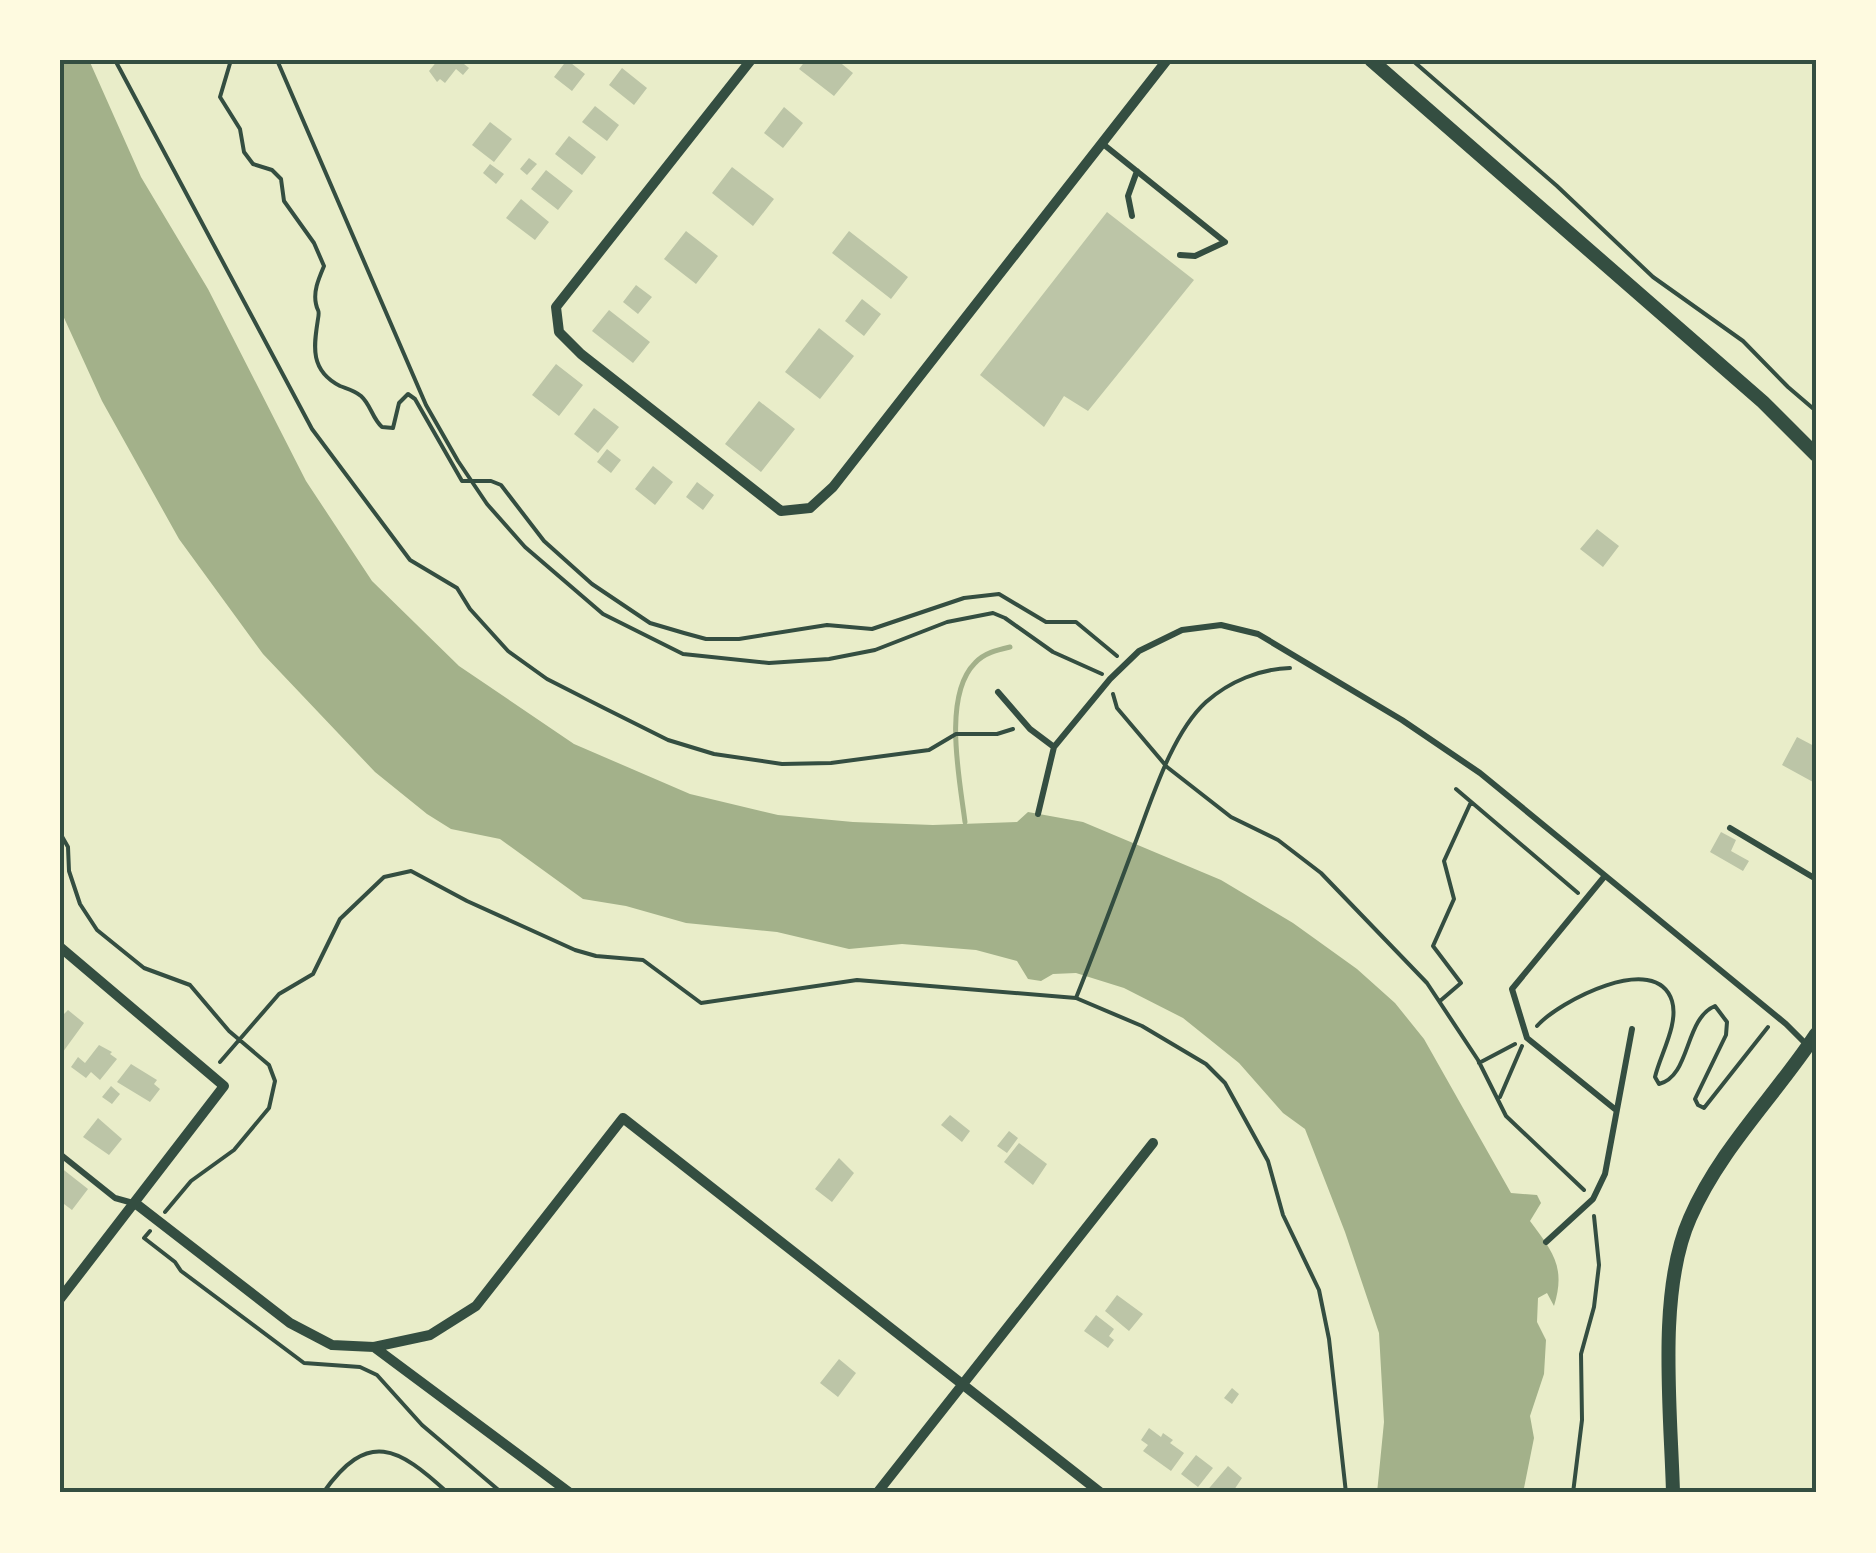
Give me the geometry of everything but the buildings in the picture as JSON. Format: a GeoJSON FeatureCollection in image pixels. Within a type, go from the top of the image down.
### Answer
{"type":"FeatureCollection","features":[{"type":"Feature","properties":{"kind":"street"},"geometry":{"type":"LineString","coordinates":[[751,60],[556,307],[559,332],[582,354],[781,511],[810,508],[833,487],[1167,60]]}},
{"type":"Feature","properties":{"kind":"street"},"geometry":{"type":"LineString","coordinates":[[1371,60],[1773,411],[1816,454]]}},
{"type":"Feature","properties":{"kind":"street"},"geometry":{"type":"LineString","coordinates":[[60,947],[224,1086],[60,1299]]}},
{"type":"Feature","properties":{"kind":"street"},"geometry":{"type":"LineString","coordinates":[[1674,1493],[1672,1283],[1689,1219],[1730,1147],[1812,1040]]}},
{"type":"Feature","properties":{"kind":"street"},"geometry":{"type":"LineString","coordinates":[[135,1203],[290,1324],[332,1345],[374,1346],[430,1335],[476,1306],[623,1118],[1102,1493]]}},
{"type":"Feature","properties":{"kind":"street"},"geometry":{"type":"LineString","coordinates":[[877,1493],[1152,1143]]}},
{"type":"Feature","properties":{"kind":"street"},"geometry":{"type":"LineString","coordinates":[[374,1346],[570,1493]]}},
{"type":"Feature","properties":{"kind":"lane"},"geometry":{"type":"LineString","coordinates":[[1102,143],[1225,242],[1195,256],[1180,255]]}},
{"type":"Feature","properties":{"kind":"lane"},"geometry":{"type":"LineString","coordinates":[[1132,216],[1128,196],[1137,172]]}},
{"type":"Feature","properties":{"kind":"lane"},"geometry":{"type":"LineString","coordinates":[[1038,814],[1054,747],[1110,679],[1139,651],[1182,630],[1221,625],[1258,634],[1480,773],[1604,877],[1812,1040]]}},
{"type":"Feature","properties":{"kind":"lane"},"geometry":{"type":"LineString","coordinates":[[998,692],[1026,724],[1054,747]]}},
{"type":"Feature","properties":{"kind":"lane"},"geometry":{"type":"LineString","coordinates":[[1730,828],[1816,879]]}},
{"type":"Feature","properties":{"kind":"lane"},"geometry":{"type":"LineString","coordinates":[[1604,877],[1512,989],[1527,1038],[1616,1110]]}},
{"type":"Feature","properties":{"kind":"lane"},"geometry":{"type":"LineString","coordinates":[[1546,1242],[1593,1199],[1605,1174],[1632,1029]]}},
{"type":"Feature","properties":{"kind":"lane"},"geometry":{"type":"LineString","coordinates":[[60,1154],[115,1198],[135,1203]]}},
{"type":"Feature","properties":{"kind":"path"},"geometry":{"type":"LineString","coordinates":[[115,60],[312,428],[410,560],[457,588],[470,609],[508,650],[548,680],[668,740],[714,754],[782,764],[831,763],[929,750],[956,734],[997,734],[1026,724]]}},
{"type":"Feature","properties":{"kind":"path"},"geometry":{"type":"LineString","coordinates":[[231,60],[220,97],[240,129],[244,152],[253,164],[272,170],[281,179],[284,201],[314,243],[324,266],[315,300],[319,313],[312,337],[315,357],[338,385],[358,392],[382,428],[393,428],[399,403],[408,394],[415,399],[462,482],[491,481],[502,486],[544,542],[607,596],[650,623],[706,639],[739,639],[827,625],[872,629],[964,598],[999,594],[1046,622],[1076,622],[1126,664]]}},
{"type":"Feature","properties":{"kind":"path"},"geometry":{"type":"LineString","coordinates":[[278,60],[426,405],[487,504],[563,582],[603,614],[683,654],[769,664],[875,650],[946,622],[993,613],[1005,618],[1053,652],[1110,679],[1117,708],[1167,767],[1231,816],[1278,840],[1322,873],[1440,1000],[1506,1116],[1593,1199],[1598,1265],[1594,1308],[1581,1354],[1582,1420],[1573,1493]]}},
{"type":"Feature","properties":{"kind":"path"},"geometry":{"type":"LineString","coordinates":[[1412,60],[1557,186],[1653,277],[1744,341],[1816,411]]}},
{"type":"Feature","properties":{"kind":"path"},"geometry":{"type":"LineString","coordinates":[[1076,998],[1149,806],[1180,738],[1205,703],[1231,684],[1266,669],[1315,667]]}},
{"type":"Feature","properties":{"kind":"path"},"geometry":{"type":"LineString","coordinates":[[1456,789],[1586,899]]}},
{"type":"Feature","properties":{"kind":"path"},"geometry":{"type":"LineString","coordinates":[[1440,1000],[1461,983],[1433,946],[1454,899],[1444,861],[1471,802]]}},
{"type":"Feature","properties":{"kind":"path"},"geometry":{"type":"LineString","coordinates":[[60,834],[68,847],[69,871],[80,904],[97,930],[144,968],[190,985],[238,1039],[270,1065],[275,1081],[269,1108],[234,1150],[191,1180],[167,1210]]}},
{"type":"Feature","properties":{"kind":"path"},"geometry":{"type":"LineString","coordinates":[[211,1072],[279,994],[313,974],[340,919],[384,878],[411,872],[575,950],[643,960],[700,1003],[857,980],[1076,998],[1142,1026],[1206,1064],[1225,1083],[1268,1161],[1283,1215],[1319,1290],[1329,1339],[1346,1493]]}},
{"type":"Feature","properties":{"kind":"path"},"geometry":{"type":"LineString","coordinates":[[1500,1100],[1527,1038],[1546,1016],[1626,978],[1654,982],[1672,1001],[1673,1018],[1655,1078],[1659,1084],[1672,1078],[1700,1018],[1716,1006],[1727,1022],[1726,1035],[1695,1099],[1704,1108],[1777,1016]]}},
{"type":"Feature","properties":{"kind":"path"},"geometry":{"type":"LineString","coordinates":[[1479,1063],[1527,1038]]}},
{"type":"Feature","properties":{"kind":"path"},"geometry":{"type":"LineString","coordinates":[[144,1238],[175,1262],[181,1272],[304,1363],[360,1366],[378,1375],[422,1426],[502,1493]]}},
{"type":"Feature","properties":{"kind":"path"},"geometry":{"type":"LineString","coordinates":[[323,1493],[340,1469],[362,1453],[387,1452],[414,1462],[448,1493]]}},
{"type":"Feature","properties":{"kind":"shaded area"},"geometry":{"type":"Polygon","coordinates":[[[60,60],[89,60],[141,177],[208,289],[306,481],[372,581],[459,666],[574,744],[690,794],[778,815],[853,822],[1017,822],[1028,812],[1083,822],[1221,880],[1293,923],[1357,969],[1395,1003],[1424,1039],[1511,1193],[1537,1195],[1541,1203],[1530,1221],[1551,1251],[1559,1281],[1554,1306],[1547,1293],[1538,1298],[1537,1322],[1546,1340],[1544,1374],[1530,1416],[1534,1438],[1523,1493],[1377,1493],[1384,1422],[1379,1333],[1305,1129],[1283,1113],[1239,1063],[1183,1018],[1124,988],[1076,973],[1053,974],[1041,981],[1028,979],[1017,961],[976,950],[902,944],[849,949],[777,932],[686,923],[583,899],[500,839],[451,829],[375,772],[263,654],[179,539],[102,401],[60,309],[60,60]]]}},
{"type":"Feature","properties":{"kind":"waterway"},"geometry":{"type":"LineString","coordinates":[[965,822],[957,762],[959,696],[975,663],[991,652],[1010,647]]}}]}
